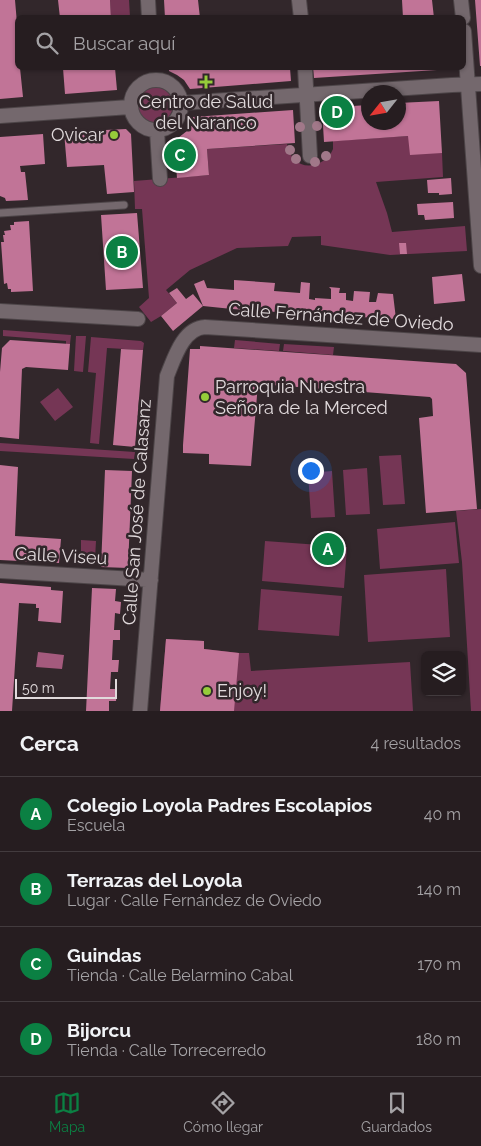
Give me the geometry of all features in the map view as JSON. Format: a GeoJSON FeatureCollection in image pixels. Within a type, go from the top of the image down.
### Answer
{"type":"FeatureCollection","features":[{"type":"Feature","properties":{"kind":"street"},"geometry":{"type":"LineString","coordinates":[[148,0],[149,15]]}},
{"type":"Feature","properties":{"kind":"street"},"geometry":{"type":"LineString","coordinates":[[299,0],[301,15]]}},
{"type":"Feature","properties":{"kind":"street"},"geometry":{"type":"LineString","coordinates":[[461,0],[462,15]]}},
{"type":"Feature","properties":{"kind":"street"},"geometry":{"type":"LineString","coordinates":[[466,42],[474,84],[481,266]]}},
{"type":"Feature","properties":{"kind":"street"},"geometry":{"type":"LineString","coordinates":[[304,70],[306,87]]}},
{"type":"Feature","properties":{"kind":"street"},"geometry":{"type":"LineString","coordinates":[[153,74],[175,89],[182,103],[177,119],[172,125],[157,131],[149,130],[136,121],[130,107],[134,91],[153,74]]}},
{"type":"Feature","properties":{"kind":"street"},"geometry":{"type":"LineString","coordinates":[[182,103],[474,84]]}},
{"type":"Feature","properties":{"kind":"street"},"geometry":{"type":"LineString","coordinates":[[307,102],[310,156]]}},
{"type":"Feature","properties":{"kind":"street"},"geometry":{"type":"LineString","coordinates":[[0,116],[130,107]]}},
{"type":"Feature","properties":{"kind":"street"},"geometry":{"type":"LineString","coordinates":[[157,131],[160,179]]}},
{"type":"Feature","properties":{"kind":"street"},"geometry":{"type":"LineString","coordinates":[[0,311],[138,319]]}},
{"type":"Feature","properties":{"kind":"street","name":"Calle Fernández de Oviedo"},"geometry":{"type":"LineString","coordinates":[[199,328],[481,345]]}},
{"type":"Feature","properties":{"kind":"street","name":"Calle San José de Calasanz"},"geometry":{"type":"LineString","coordinates":[[140,711],[167,376],[184,341],[191,332],[199,328]]}},
{"type":"Feature","properties":{"kind":"street","name":"Calle Viseu"},"geometry":{"type":"LineString","coordinates":[[0,571],[151,580]]}},
{"type":"Feature","properties":{"kind":"lane"},"geometry":{"type":"LineString","coordinates":[[0,213],[124,205]]}},
{"type":"Feature","properties":{"kind":"shaded area"},"geometry":{"type":"Polygon","coordinates":[[[110,0],[129,0],[130,15],[111,15],[110,0]]]}},
{"type":"Feature","properties":{"kind":"shaded area"},"geometry":{"type":"Polygon","coordinates":[[[155,87],[162,88],[168,92],[172,98],[172,112],[168,118],[162,122],[155,123],[148,122],[142,118],[138,112],[137,105],[138,98],[142,92],[148,88],[155,87]]]}},
{"type":"Feature","properties":{"kind":"shaded area"},"geometry":{"type":"Polygon","coordinates":[[[408,136],[442,153],[443,177],[376,182],[392,232],[465,226],[467,251],[390,255],[321,245],[321,236],[292,237],[288,246],[237,248],[190,270],[166,290],[177,303],[151,322],[139,307],[149,298],[142,209],[135,209],[134,181],[209,175],[207,149],[287,144],[295,160],[311,166],[327,158],[333,149],[333,141],[408,136]]]}},
{"type":"Feature","properties":{"kind":"shaded area"},"geometry":{"type":"Polygon","coordinates":[[[3,330],[71,335],[70,344],[66,344],[66,341],[3,336],[3,330]]]}},
{"type":"Feature","properties":{"kind":"shaded area"},"geometry":{"type":"Polygon","coordinates":[[[76,336],[86,336],[83,372],[74,371],[76,336]]]}},
{"type":"Feature","properties":{"kind":"shaded area"},"geometry":{"type":"Polygon","coordinates":[[[91,337],[141,341],[144,343],[143,350],[107,348],[99,444],[90,443],[96,373],[88,372],[91,337]]]}},
{"type":"Feature","properties":{"kind":"shaded area"},"geometry":{"type":"Polygon","coordinates":[[[235,340],[280,344],[279,351],[234,348],[235,340]]]}},
{"type":"Feature","properties":{"kind":"shaded area"},"geometry":{"type":"Polygon","coordinates":[[[284,344],[334,347],[333,355],[283,351],[284,344]]]}},
{"type":"Feature","properties":{"kind":"shaded area"},"geometry":{"type":"Polygon","coordinates":[[[58,388],[73,407],[55,421],[40,402],[58,388]]]}},
{"type":"Feature","properties":{"kind":"shaded area"},"geometry":{"type":"Polygon","coordinates":[[[0,443],[135,452],[134,459],[0,451],[0,443]]]}},
{"type":"Feature","properties":{"kind":"shaded area"},"geometry":{"type":"Polygon","coordinates":[[[401,455],[405,504],[383,505],[379,456],[401,455]]]}},
{"type":"Feature","properties":{"kind":"shaded area"},"geometry":{"type":"Polygon","coordinates":[[[367,468],[370,514],[346,515],[343,470],[367,468]]]}},
{"type":"Feature","properties":{"kind":"shaded area"},"geometry":{"type":"Polygon","coordinates":[[[332,471],[335,517],[311,518],[308,473],[332,471]]]}},
{"type":"Feature","properties":{"kind":"shaded area"},"geometry":{"type":"Polygon","coordinates":[[[481,509],[481,711],[471,711],[462,562],[456,511],[481,509]]]}},
{"type":"Feature","properties":{"kind":"shaded area"},"geometry":{"type":"Polygon","coordinates":[[[455,522],[459,563],[380,569],[377,529],[455,522]]]}},
{"type":"Feature","properties":{"kind":"shaded area"},"geometry":{"type":"Polygon","coordinates":[[[81,540],[96,541],[95,559],[81,558],[81,540]]]}},
{"type":"Feature","properties":{"kind":"shaded area"},"geometry":{"type":"Polygon","coordinates":[[[265,541],[347,547],[344,588],[262,581],[265,541]]]}},
{"type":"Feature","properties":{"kind":"shaded area"},"geometry":{"type":"Polygon","coordinates":[[[446,569],[450,637],[368,642],[364,575],[446,569]]]}},
{"type":"Feature","properties":{"kind":"shaded area"},"geometry":{"type":"Polygon","coordinates":[[[261,589],[342,596],[339,636],[258,630],[261,589]]]}},
{"type":"Feature","properties":{"kind":"shaded area"},"geometry":{"type":"Polygon","coordinates":[[[166,639],[204,641],[204,649],[249,653],[251,671],[410,662],[413,711],[160,711],[166,639]]]}},
{"type":"Feature","properties":{"kind":"shaded area"},"geometry":{"type":"Polygon","coordinates":[[[38,652],[64,655],[62,669],[36,667],[38,652]]]}},
{"type":"Feature","properties":{"kind":"building"},"geometry":{"type":"Polygon","coordinates":[[[0,0],[15,0],[15,70],[20,70],[23,97],[0,99],[0,0]]]}},
{"type":"Feature","properties":{"kind":"building"},"geometry":{"type":"Polygon","coordinates":[[[58,0],[110,0],[111,15],[60,15],[58,0]]]}},
{"type":"Feature","properties":{"kind":"building"},"geometry":{"type":"Polygon","coordinates":[[[164,0],[198,0],[200,15],[165,15],[164,0]]]}},
{"type":"Feature","properties":{"kind":"building"},"geometry":{"type":"Polygon","coordinates":[[[402,0],[432,0],[434,15],[403,15],[402,0]]]}},
{"type":"Feature","properties":{"kind":"building"},"geometry":{"type":"Polygon","coordinates":[[[475,0],[481,0],[481,66],[480,66],[475,0]]]}},
{"type":"Feature","properties":{"kind":"building"},"geometry":{"type":"Polygon","coordinates":[[[63,70],[115,70],[117,90],[65,94],[63,70]]]}},
{"type":"Feature","properties":{"kind":"building"},"geometry":{"type":"Polygon","coordinates":[[[290,70],[291,81],[190,89],[184,80],[169,71],[290,70]]]}},
{"type":"Feature","properties":{"kind":"building"},"geometry":{"type":"Polygon","coordinates":[[[313,70],[437,70],[314,78],[313,70]]]}},
{"type":"Feature","properties":{"kind":"building"},"geometry":{"type":"Polygon","coordinates":[[[439,101],[442,153],[410,155],[408,136],[324,142],[322,108],[361,105],[361,130],[406,130],[406,103],[439,101]]]}},
{"type":"Feature","properties":{"kind":"building"},"geometry":{"type":"Polygon","coordinates":[[[293,110],[295,143],[207,149],[209,175],[177,178],[174,141],[187,131],[193,117],[293,110]]]}},
{"type":"Feature","properties":{"kind":"building"},"geometry":{"type":"Polygon","coordinates":[[[126,129],[131,134],[134,192],[107,194],[104,165],[67,167],[64,132],[126,129]]]}},
{"type":"Feature","properties":{"kind":"building"},"geometry":{"type":"Polygon","coordinates":[[[43,134],[45,164],[20,166],[21,172],[25,172],[28,200],[6,201],[5,198],[0,196],[0,137],[43,134]]]}},
{"type":"Feature","properties":{"kind":"building"},"geometry":{"type":"Polygon","coordinates":[[[451,178],[452,194],[439,195],[439,193],[428,193],[427,180],[451,178]]]}},
{"type":"Feature","properties":{"kind":"building"},"geometry":{"type":"Polygon","coordinates":[[[453,202],[454,218],[425,220],[424,215],[418,215],[417,204],[453,202]]]}},
{"type":"Feature","properties":{"kind":"building"},"geometry":{"type":"Polygon","coordinates":[[[137,213],[143,288],[106,290],[101,215],[137,213]]]}},
{"type":"Feature","properties":{"kind":"building"},"geometry":{"type":"Polygon","coordinates":[[[29,221],[33,291],[11,292],[11,289],[8,289],[7,283],[4,284],[1,242],[4,242],[4,231],[11,230],[10,225],[14,225],[14,222],[29,221]]]}},
{"type":"Feature","properties":{"kind":"building"},"geometry":{"type":"Polygon","coordinates":[[[399,243],[406,243],[407,254],[400,254],[399,243]]]}},
{"type":"Feature","properties":{"kind":"building"},"geometry":{"type":"Polygon","coordinates":[[[462,274],[465,301],[434,304],[432,277],[462,274]]]}},
{"type":"Feature","properties":{"kind":"building"},"geometry":{"type":"Polygon","coordinates":[[[204,280],[207,288],[234,290],[234,280],[275,283],[274,291],[300,293],[301,282],[310,283],[309,299],[315,300],[315,298],[331,299],[331,289],[329,287],[340,288],[339,293],[346,293],[346,300],[353,301],[354,291],[370,292],[369,302],[376,302],[378,293],[393,294],[396,319],[203,306],[194,284],[204,280]]]}},
{"type":"Feature","properties":{"kind":"building"},"geometry":{"type":"Polygon","coordinates":[[[177,288],[186,299],[193,294],[203,306],[173,331],[161,316],[177,303],[169,293],[177,288]]]}},
{"type":"Feature","properties":{"kind":"building"},"geometry":{"type":"Polygon","coordinates":[[[10,340],[70,344],[68,370],[26,367],[22,369],[19,439],[0,437],[2,348],[10,340]]]}},
{"type":"Feature","properties":{"kind":"building"},"geometry":{"type":"Polygon","coordinates":[[[200,346],[456,364],[466,373],[477,509],[426,513],[419,418],[433,416],[432,399],[430,397],[258,384],[251,466],[209,464],[209,454],[183,453],[190,349],[200,349],[200,346]]]}},
{"type":"Feature","properties":{"kind":"building"},"geometry":{"type":"Polygon","coordinates":[[[121,349],[143,350],[135,447],[113,445],[121,349]]]}},
{"type":"Feature","properties":{"kind":"building"},"geometry":{"type":"Polygon","coordinates":[[[0,465],[18,467],[15,536],[61,539],[59,563],[0,560],[0,465]]]}},
{"type":"Feature","properties":{"kind":"building"},"geometry":{"type":"Polygon","coordinates":[[[105,470],[132,471],[128,568],[101,567],[105,470]]]}},
{"type":"Feature","properties":{"kind":"building"},"geometry":{"type":"Polygon","coordinates":[[[0,583],[51,587],[51,590],[63,591],[61,623],[38,621],[39,608],[36,608],[36,604],[19,603],[12,711],[0,711],[0,583]]]}},
{"type":"Feature","properties":{"kind":"building"},"geometry":{"type":"Polygon","coordinates":[[[92,588],[116,589],[115,601],[121,602],[120,614],[115,613],[114,630],[120,630],[120,640],[113,640],[112,660],[119,660],[118,672],[111,672],[110,689],[117,689],[116,701],[109,701],[109,711],[86,711],[92,588]]]}},
{"type":"Feature","properties":{"kind":"building","name":"Enjoy!"},"geometry":{"type":"Polygon","coordinates":[[[166,639],[204,641],[204,649],[239,653],[234,711],[160,711],[166,639]]]}},
{"type":"Feature","properties":{"kind":"place","name":"Centro de Salud del Naranco"},"geometry":{"type":"Point","coordinates":[206,82]}},
{"type":"Feature","properties":{"kind":"place","name":"Bijorcu"},"geometry":{"type":"Point","coordinates":[337,112]}},
{"type":"Feature","properties":{"kind":"place","name":"Ovicar"},"geometry":{"type":"Point","coordinates":[114,135]}},
{"type":"Feature","properties":{"kind":"place","name":"Guindas"},"geometry":{"type":"Point","coordinates":[180,155]}},
{"type":"Feature","properties":{"kind":"place","name":"Terrazas del Loyola"},"geometry":{"type":"Point","coordinates":[122,252]}},
{"type":"Feature","properties":{"kind":"place","name":"Parroquia Nuestra Señora de la Merced"},"geometry":{"type":"Point","coordinates":[205,397]}},
{"type":"Feature","properties":{"kind":"place","name":"Colegio Loyola Padres Escolapios"},"geometry":{"type":"Point","coordinates":[328,549]}},
{"type":"Feature","properties":{"kind":"place","name":"Enjoy!"},"geometry":{"type":"Point","coordinates":[207,691]}}]}
